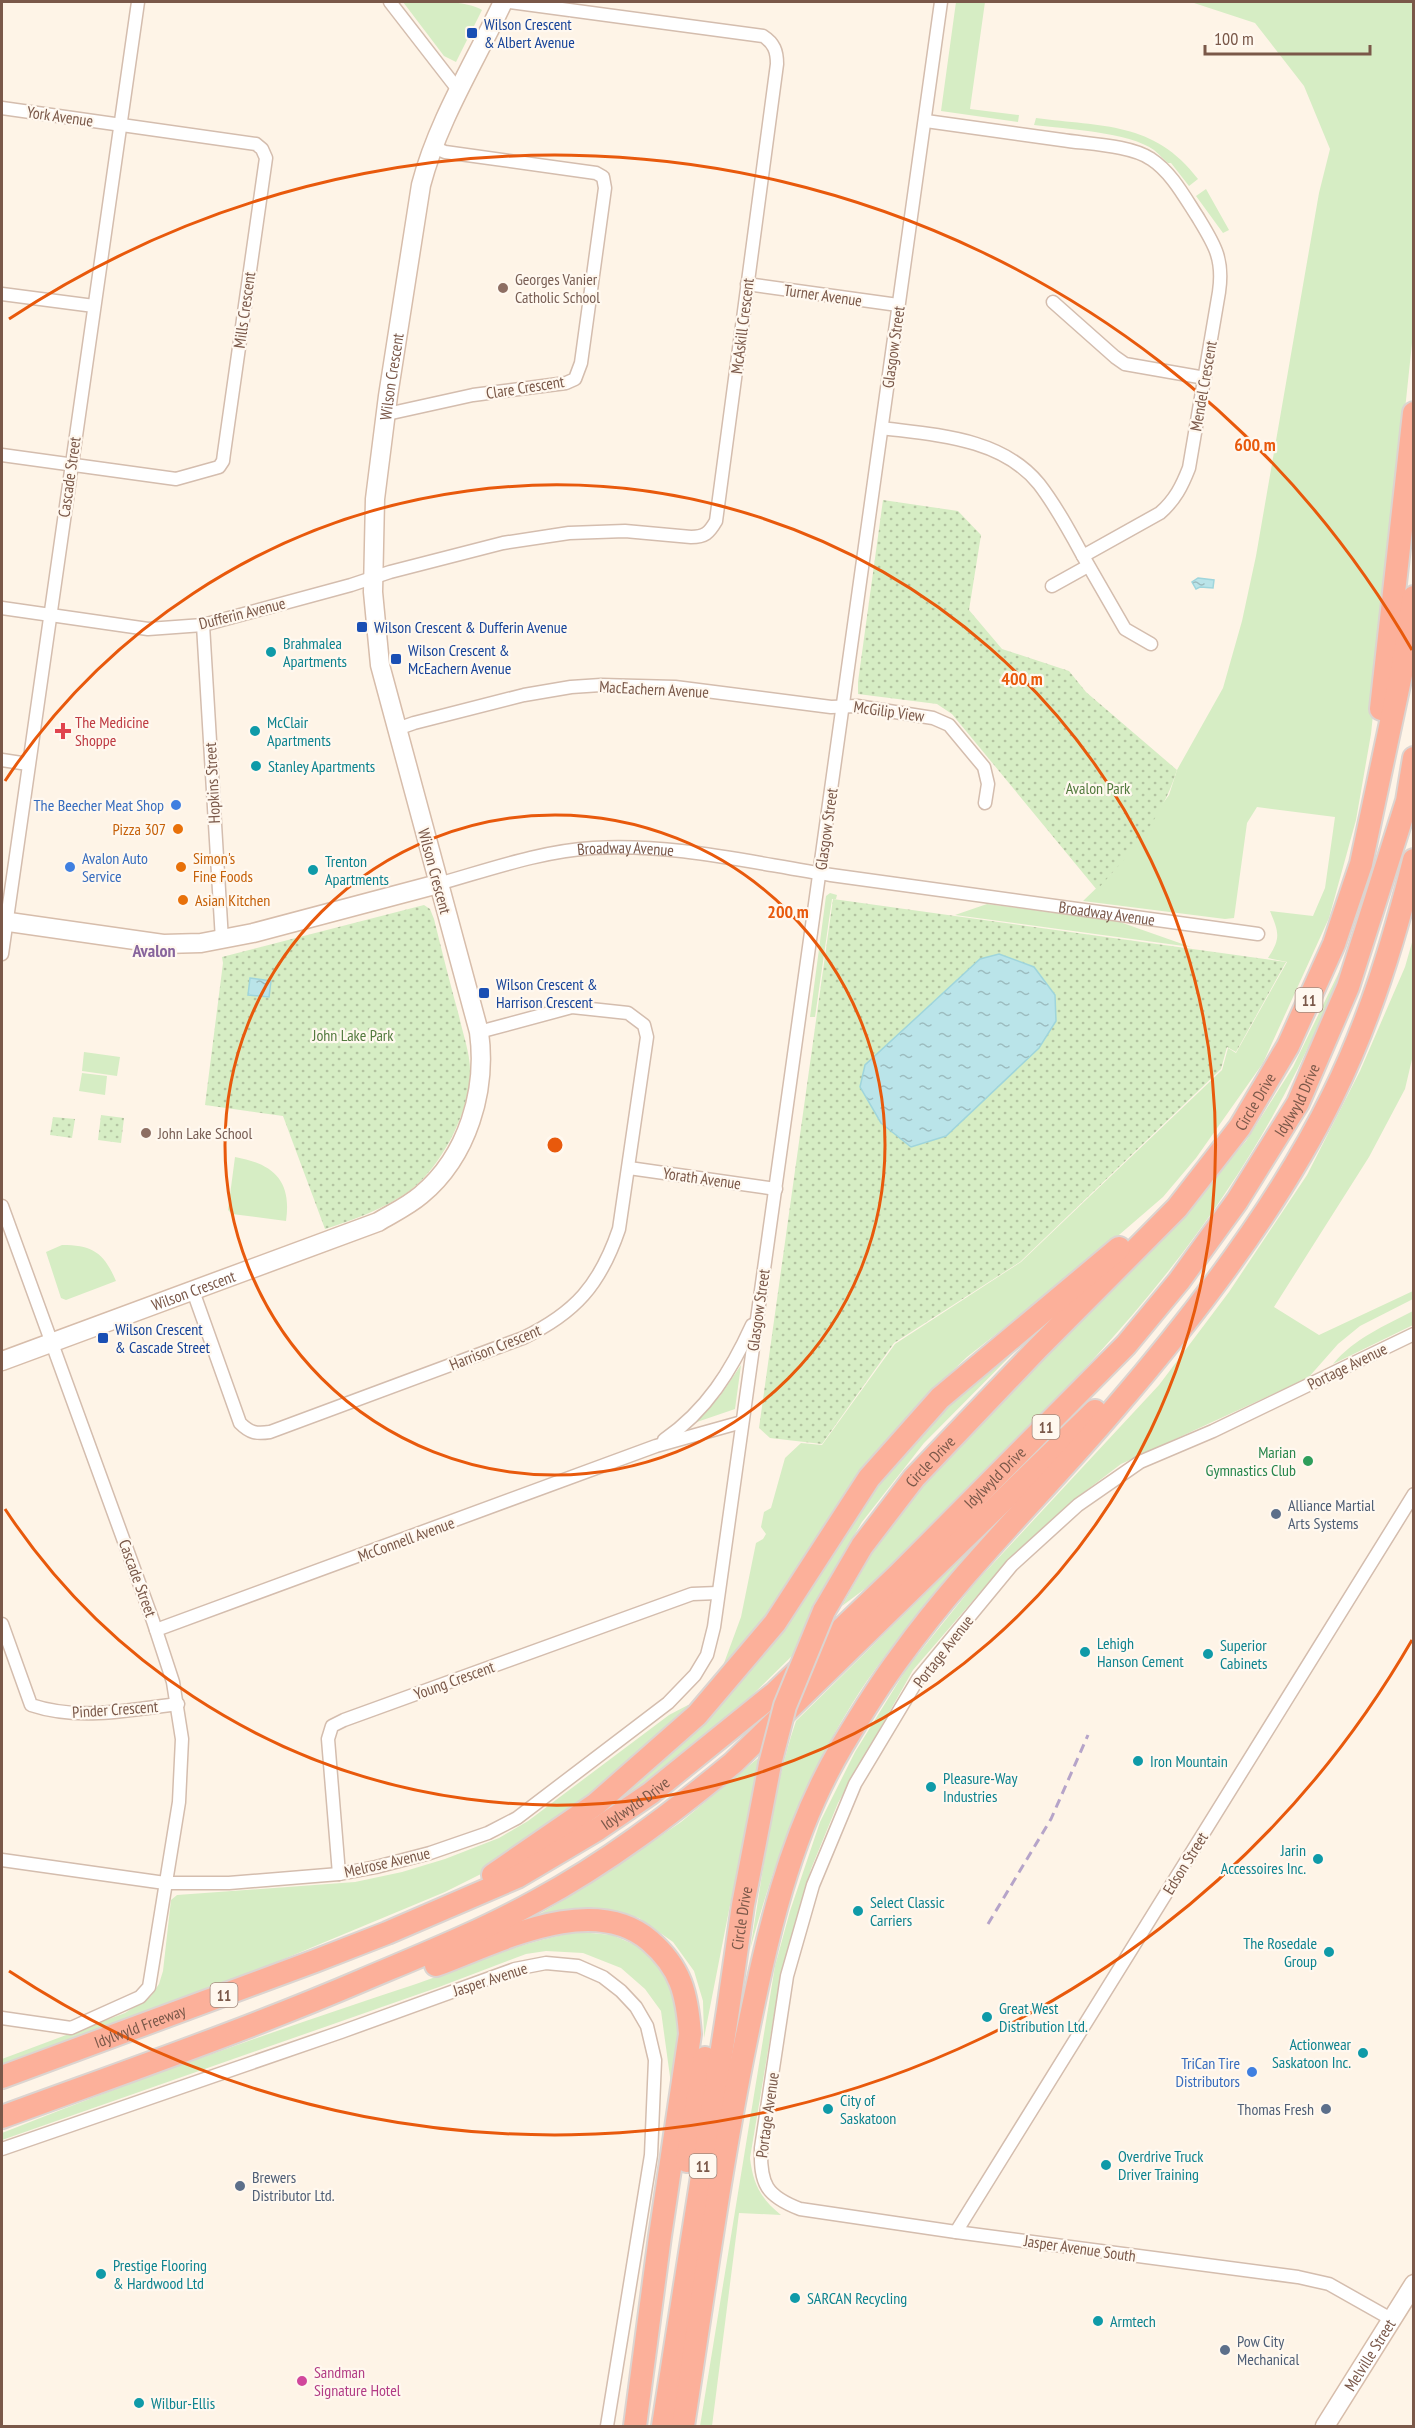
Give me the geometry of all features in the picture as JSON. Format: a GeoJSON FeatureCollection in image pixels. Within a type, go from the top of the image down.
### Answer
{"type":"FeatureCollection","features":[{"type":"Feature","properties":{"kind":"highway"},"geometry":{"type":"LineString","coordinates":[[1370,818],[1413,413]]}},
{"type":"Feature","properties":{"kind":"highway","name":"Circle Drive"},"geometry":{"type":"LineString","coordinates":[[663,2427],[729,2010],[743,1905],[770,1764],[785,1706],[824,1611],[862,1546],[914,1478],[1029,1357],[1178,1208],[1240,1127],[1288,1046],[1334,944],[1361,864],[1402,670],[1413,597]]}},
{"type":"Feature","properties":{"kind":"highway","name":"Idylwyld Drive"},"geometry":{"type":"LineString","coordinates":[[444,1909],[517,1877],[598,1829],[651,1793],[776,1692],[1022,1451],[1126,1345],[1149,1318],[1237,1201],[1298,1103],[1348,987],[1407,801],[1413,758]]}},
{"type":"Feature","properties":{"kind":"highway","name":"Circle Drive"},"geometry":{"type":"LineString","coordinates":[[683,2427],[726,2146],[764,1950],[777,1900],[795,1846],[819,1790],[879,1687],[920,1630],[1117,1407],[1226,1269],[1283,1185],[1334,1094],[1365,1020],[1396,929],[1413,860]]}},
{"type":"Feature","properties":{"kind":"highway"},"geometry":{"type":"LineString","coordinates":[[444,1909],[596,1804],[697,1715],[775,1623],[869,1478],[940,1398],[1119,1249],[1196,1171],[1210,1164]]}},
{"type":"Feature","properties":{"kind":"highway","name":"Idylwyld Drive"},"geometry":{"type":"LineString","coordinates":[[297,2009],[435,1951],[538,1901],[625,1846],[679,1807],[733,1762],[1168,1342]]}},
{"type":"Feature","properties":{"kind":"highway"},"geometry":{"type":"LineString","coordinates":[[642,2427],[720,1978],[743,1905]]}},
{"type":"Feature","properties":{"kind":"highway","name":"Idylwyld Freeway"},"geometry":{"type":"LineString","coordinates":[[2,2077],[315,1961],[444,1909]]}},
{"type":"Feature","properties":{"kind":"highway"},"geometry":{"type":"LineString","coordinates":[[297,2009],[366,1991],[521,1934],[550,1925],[580,1920],[620,1924],[642,1935],[666,1954],[681,1980],[688,2003],[690,2034],[634,2427]]}},
{"type":"Feature","properties":{"kind":"highway","name":"11"},"geometry":{"type":"LineString","coordinates":[[2,2117],[297,2009]]}},
{"type":"Feature","properties":{"kind":"street","name":"Cascade Street"},"geometry":{"type":"LineString","coordinates":[[2,954],[4,921],[138,2]]}},
{"type":"Feature","properties":{"kind":"street"},"geometry":{"type":"LineString","coordinates":[[390,2],[459,91]]}},
{"type":"Feature","properties":{"kind":"street","name":"Wilson Crescent"},"geometry":{"type":"LineString","coordinates":[[2,1361],[378,1222],[422,1194],[441,1175],[457,1151],[470,1124],[478,1092],[481,1064],[479,1032],[378,656],[373,578],[375,499],[415,216],[425,169],[459,91],[503,2]]}},
{"type":"Feature","properties":{"kind":"street","name":"McAskill Crescent"},"geometry":{"type":"LineString","coordinates":[[373,578],[503,543],[570,533],[625,531],[700,537],[709,533],[716,521],[777,52],[770,41],[763,36],[510,2]]}},
{"type":"Feature","properties":{"kind":"street","name":"Glasgow Street"},"geometry":{"type":"LineString","coordinates":[[707,1655],[714,1627],[941,2]]}},
{"type":"Feature","properties":{"kind":"street","name":"York Avenue"},"geometry":{"type":"LineString","coordinates":[[2,108],[119,125]]}},
{"type":"Feature","properties":{"kind":"street","name":"Mendel Crescent"},"geometry":{"type":"LineString","coordinates":[[926,121],[1136,152],[1149,157],[1161,167],[1184,196],[1209,235],[1220,258],[1222,273],[1205,378],[1189,468],[1181,488],[1171,504],[1160,513],[1052,586]]}},
{"type":"Feature","properties":{"kind":"street","name":"Mills Crescent"},"geometry":{"type":"LineString","coordinates":[[71,465],[176,479],[219,467],[223,461],[266,158],[262,149],[256,144],[119,125]]}},
{"type":"Feature","properties":{"kind":"street","name":"Clare Crescent"},"geometry":{"type":"LineString","coordinates":[[387,414],[472,395],[566,383],[574,379],[581,363],[604,188],[603,177],[596,173],[448,152],[433,147]]}},
{"type":"Feature","properties":{"kind":"street","name":"Turner Avenue"},"geometry":{"type":"LineString","coordinates":[[747,284],[898,305]]}},
{"type":"Feature","properties":{"kind":"street"},"geometry":{"type":"LineString","coordinates":[[2,294],[94,306]]}},
{"type":"Feature","properties":{"kind":"street"},"geometry":{"type":"LineString","coordinates":[[1053,302],[1114,357],[1125,364],[1205,378]]}},
{"type":"Feature","properties":{"kind":"street"},"geometry":{"type":"LineString","coordinates":[[882,428],[952,438],[998,452],[1020,467],[1039,484],[1125,629],[1151,644]]}},
{"type":"Feature","properties":{"kind":"street"},"geometry":{"type":"LineString","coordinates":[[2,455],[71,465]]}},
{"type":"Feature","properties":{"kind":"street","name":"Dufferin Avenue"},"geometry":{"type":"LineString","coordinates":[[2,608],[148,629],[203,625],[373,578]]}},
{"type":"Feature","properties":{"kind":"street","name":"Hopkins Street"},"geometry":{"type":"LineString","coordinates":[[203,625],[222,940]]}},
{"type":"Feature","properties":{"kind":"street","name":"MacEachern Avenue"},"geometry":{"type":"LineString","coordinates":[[397,729],[524,695],[571,687],[601,685],[675,687],[831,707],[843,705]]}},
{"type":"Feature","properties":{"kind":"street","name":"McGilip View"},"geometry":{"type":"LineString","coordinates":[[843,705],[933,718],[949,725],[984,767],[988,784],[985,803]]}},
{"type":"Feature","properties":{"kind":"street"},"geometry":{"type":"LineString","coordinates":[[2,760],[28,764]]}},
{"type":"Feature","properties":{"kind":"street","name":"Broadway Avenue"},"geometry":{"type":"LineString","coordinates":[[4,921],[163,944],[222,940],[543,856],[591,848],[637,847],[1258,934]]}},
{"type":"Feature","properties":{"kind":"street","name":"Harrison Crescent"},"geometry":{"type":"LineString","coordinates":[[193,1291],[240,1423],[248,1431],[257,1434],[270,1432],[523,1338],[547,1326],[573,1308],[592,1285],[610,1254],[619,1229],[647,1036],[644,1025],[628,1013],[572,1006],[479,1032]]}},
{"type":"Feature","properties":{"kind":"street","name":"Yorath Avenue"},"geometry":{"type":"LineString","coordinates":[[629,1168],[776,1188]]}},
{"type":"Feature","properties":{"kind":"street","name":"Cascade Street"},"geometry":{"type":"LineString","coordinates":[[2,1206],[156,1630],[178,1704],[182,1771],[149,1987],[140,1997],[71,2028],[2,2018]]}},
{"type":"Feature","properties":{"kind":"street","name":"McConnell Avenue"},"geometry":{"type":"LineString","coordinates":[[656,1446],[688,1422],[711,1398],[733,1366],[757,1315]]}},
{"type":"Feature","properties":{"kind":"street","name":"Portage Avenue"},"geometry":{"type":"LineString","coordinates":[[766,2188],[760,2169],[761,2148],[786,1988],[813,1885],[855,1784],[918,1679],[1012,1565],[1078,1505],[1140,1462],[1213,1431],[1413,1334]]}},
{"type":"Feature","properties":{"kind":"street","name":"McConnell Avenue"},"geometry":{"type":"LineString","coordinates":[[156,1630],[656,1446],[742,1422]]}},
{"type":"Feature","properties":{"kind":"street","name":"Edson Street"},"geometry":{"type":"LineString","coordinates":[[956,2232],[1413,1494]]}},
{"type":"Feature","properties":{"kind":"street","name":"Young Crescent"},"geometry":{"type":"LineString","coordinates":[[339,1874],[328,1739],[332,1726],[354,1716],[692,1594],[718,1593]]}},
{"type":"Feature","properties":{"kind":"street","name":"Pinder Crescent"},"geometry":{"type":"LineString","coordinates":[[2,1624],[31,1705],[46,1710],[78,1714],[178,1704]]}},
{"type":"Feature","properties":{"kind":"street","name":"Melrose Avenue"},"geometry":{"type":"LineString","coordinates":[[2,1860],[165,1883],[229,1883],[339,1874],[430,1853],[488,1833],[517,1818],[668,1703],[695,1675],[707,1655]]}},
{"type":"Feature","properties":{"kind":"street","name":"Jasper Avenue"},"geometry":{"type":"LineString","coordinates":[[2,2149],[319,2040],[515,1969],[546,1963],[578,1966],[603,1977],[636,2007],[647,2026],[656,2060],[651,2154],[608,2427]]}},
{"type":"Feature","properties":{"kind":"street","name":"Jasper Avenue South"},"geometry":{"type":"LineString","coordinates":[[766,2188],[786,2204],[800,2209],[1298,2277],[1329,2284],[1391,2319]]}},
{"type":"Feature","properties":{"kind":"street","name":"Melville Street"},"geometry":{"type":"LineString","coordinates":[[1325,2427],[1413,2284]]}},
{"type":"Feature","properties":{"kind":"green space"},"geometry":{"type":"Polygon","coordinates":[[[432,1],[466,4],[482,10],[456,62],[444,56],[403,2],[432,1]]]}},
{"type":"Feature","properties":{"kind":"green space"},"geometry":{"type":"Polygon","coordinates":[[[956,2],[985,2],[970,109],[1019,115],[1018,122],[941,111],[956,2]]]}},
{"type":"Feature","properties":{"kind":"green space"},"geometry":{"type":"Polygon","coordinates":[[[1191,2],[1412,2],[1414,4],[1412,343],[1371,734],[1356,820],[1329,918],[1263,1063],[1196,1158],[1163,1197],[1083,1266],[967,1357],[920,1402],[796,1578],[720,1674],[741,1617],[756,1543],[766,1534],[761,1527],[764,1512],[771,1508],[785,1458],[801,1443],[822,1445],[895,1344],[1021,1262],[1222,1070],[1228,1048],[1236,1053],[1287,962],[1268,958],[1277,940],[1270,911],[1313,916],[1325,888],[1335,817],[1257,807],[1247,823],[1234,918],[1225,919],[1083,901],[1112,873],[1169,795],[1177,770],[1223,688],[1242,621],[1256,556],[1319,193],[1330,149],[1304,86],[1255,23],[1191,2]]]}},
{"type":"Feature","properties":{"kind":"green space"},"geometry":{"type":"Polygon","coordinates":[[[1036,118],[1105,126],[1145,137],[1163,146],[1181,160],[1198,179],[1189,186],[1171,163],[1143,144],[1097,132],[1034,125],[1036,118]]]}},
{"type":"Feature","properties":{"kind":"green space"},"geometry":{"type":"Polygon","coordinates":[[[1206,189],[1229,230],[1223,233],[1196,196],[1206,189]]]}},
{"type":"Feature","properties":{"kind":"green space","name":"Avalon Park"},"geometry":{"type":"Polygon","coordinates":[[[883,500],[958,511],[981,535],[969,610],[1002,649],[1069,671],[1086,692],[1177,770],[1163,805],[1154,820],[1097,890],[952,714],[937,704],[858,694],[883,500]]]}},
{"type":"Feature","properties":{"kind":"green space"},"geometry":{"type":"Polygon","coordinates":[[[830,893],[837,895],[836,899],[832,899],[815,1017],[810,1017],[826,896],[830,893]]]}},
{"type":"Feature","properties":{"kind":"green space"},"geometry":{"type":"Polygon","coordinates":[[[833,899],[1286,962],[1236,1052],[1227,1047],[1221,1069],[1020,1262],[894,1343],[822,1444],[770,1438],[759,1428],[833,899]]]}},
{"type":"Feature","properties":{"kind":"green space"},"geometry":{"type":"Polygon","coordinates":[[[987,904],[1117,921],[1191,947],[955,915],[987,904]]]}},
{"type":"Feature","properties":{"kind":"green space","name":"John Lake Park"},"geometry":{"type":"Polygon","coordinates":[[[424,905],[430,909],[434,919],[468,1052],[470,1074],[464,1106],[451,1139],[420,1182],[408,1192],[378,1209],[325,1229],[283,1116],[205,1105],[222,957],[424,905]]]}},
{"type":"Feature","properties":{"kind":"green space"},"geometry":{"type":"Polygon","coordinates":[[[1413,939],[1413,1055],[1405,1089],[1369,1157],[1274,1307],[1319,1335],[1413,1291],[1413,1299],[1360,1326],[1338,1344],[1308,1378],[1121,1464],[1079,1496],[1002,1567],[913,1670],[838,1803],[811,1869],[781,1973],[750,2158],[753,2176],[759,2190],[768,2203],[781,2215],[739,2213],[712,2426],[700,2426],[775,1966],[790,1911],[820,1822],[855,1752],[907,1668],[976,1582],[1159,1385],[1229,1292],[1307,1175],[1360,1071],[1405,967],[1413,939]]]}},
{"type":"Feature","properties":{"kind":"green space"},"geometry":{"type":"Polygon","coordinates":[[[1354,941],[1313,1038],[1281,1101],[1226,1192],[1188,1246],[1104,1347],[1014,1443],[874,1582],[842,1606],[876,1546],[916,1490],[1158,1242],[1246,1141],[1293,1067],[1354,941]]]}},
{"type":"Feature","properties":{"kind":"green space"},"geometry":{"type":"Polygon","coordinates":[[[84,1052],[120,1057],[117,1076],[82,1071],[84,1052]]]}},
{"type":"Feature","properties":{"kind":"green space"},"geometry":{"type":"Polygon","coordinates":[[[82,1073],[107,1076],[105,1095],[79,1091],[82,1073]]]}},
{"type":"Feature","properties":{"kind":"green space"},"geometry":{"type":"Polygon","coordinates":[[[101,1115],[124,1118],[121,1143],[98,1140],[101,1115]]]}},
{"type":"Feature","properties":{"kind":"green space"},"geometry":{"type":"Polygon","coordinates":[[[53,1117],[75,1119],[72,1138],[50,1135],[53,1117]]]}},
{"type":"Feature","properties":{"kind":"green space"},"geometry":{"type":"Polygon","coordinates":[[[235,1157],[260,1164],[277,1176],[286,1195],[286,1221],[232,1214],[228,1210],[235,1157]]]}},
{"type":"Feature","properties":{"kind":"green space"},"geometry":{"type":"Polygon","coordinates":[[[62,1245],[73,1245],[96,1252],[112,1271],[116,1281],[66,1300],[61,1298],[46,1252],[62,1245]]]}},
{"type":"Feature","properties":{"kind":"green space"},"geometry":{"type":"Polygon","coordinates":[[[1066,1300],[924,1443],[862,1522],[826,1584],[796,1652],[725,1722],[663,1773],[596,1817],[845,1532],[914,1438],[937,1411],[1066,1300]]]}},
{"type":"Feature","properties":{"kind":"green space"},"geometry":{"type":"Polygon","coordinates":[[[1413,1311],[1413,1325],[1333,1364],[1360,1340],[1413,1311]]]}},
{"type":"Feature","properties":{"kind":"green space"},"geometry":{"type":"Polygon","coordinates":[[[741,1365],[735,1409],[694,1423],[720,1396],[741,1365]]]}},
{"type":"Feature","properties":{"kind":"green space"},"geometry":{"type":"Polygon","coordinates":[[[994,1526],[884,1657],[835,1733],[819,1762],[792,1823],[769,1886],[750,1950],[774,1806],[796,1721],[994,1526]]]}},
{"type":"Feature","properties":{"kind":"green space"},"geometry":{"type":"Polygon","coordinates":[[[688,1705],[694,1705],[610,1783],[491,1869],[445,1892],[202,1993],[2,2070],[2,2059],[125,2013],[151,1996],[159,1984],[163,1971],[171,1900],[177,1895],[355,1882],[402,1872],[445,1859],[499,1838],[528,1821],[669,1715],[688,1705]]]}},
{"type":"Feature","properties":{"kind":"green space"},"geometry":{"type":"Polygon","coordinates":[[[763,1754],[704,2038],[703,2001],[694,1971],[673,1942],[639,1918],[605,1910],[571,1910],[539,1918],[538,1915],[587,1886],[681,1822],[763,1754]]]}},
{"type":"Feature","properties":{"kind":"green space"},"geometry":{"type":"Polygon","coordinates":[[[580,1932],[612,1935],[645,1949],[668,1971],[682,2033],[671,2084],[661,2011],[645,1989],[621,1968],[583,1953],[546,1951],[526,1954],[439,1987],[2,2140],[2,2133],[104,2093],[517,1947],[580,1932]]]}},
{"type":"Feature","properties":{"kind":"water"},"geometry":{"type":"Polygon","coordinates":[[[1198,578],[1214,580],[1213,588],[1196,589],[1192,582],[1198,578]]]}},
{"type":"Feature","properties":{"kind":"water"},"geometry":{"type":"Polygon","coordinates":[[[999,954],[1034,967],[1055,995],[1056,1021],[1039,1048],[946,1136],[911,1147],[881,1123],[860,1087],[865,1065],[980,959],[999,954]]]}},
{"type":"Feature","properties":{"kind":"water"},"geometry":{"type":"Polygon","coordinates":[[[250,978],[271,981],[269,997],[248,995],[250,978]]]}},
{"type":"Feature","properties":{"kind":"railway"},"geometry":{"type":"LineString","coordinates":[[988,1924],[1051,1819],[1088,1735]]}},
{"type":"Feature","properties":{"kind":"place","name":"Wilson Crescent & Albert Avenue"},"geometry":{"type":"Point","coordinates":[472,33]}},
{"type":"Feature","properties":{"kind":"place","name":"Georges Vanier Catholic School"},"geometry":{"type":"Point","coordinates":[503,288]}},
{"type":"Feature","properties":{"kind":"place","name":"Wilson Crescent & Dufferin Avenue"},"geometry":{"type":"Point","coordinates":[362,627]}},
{"type":"Feature","properties":{"kind":"place","name":"Brahmalea Apartments"},"geometry":{"type":"Point","coordinates":[271,652]}},
{"type":"Feature","properties":{"kind":"place","name":"Wilson Crescent & McEachern Avenue"},"geometry":{"type":"Point","coordinates":[396,659]}},
{"type":"Feature","properties":{"kind":"place","name":"The Medicine Shoppe"},"geometry":{"type":"Point","coordinates":[63,731]}},
{"type":"Feature","properties":{"kind":"place","name":"McClair Apartments"},"geometry":{"type":"Point","coordinates":[255,731]}},
{"type":"Feature","properties":{"kind":"place","name":"Stanley Apartments"},"geometry":{"type":"Point","coordinates":[256,766]}},
{"type":"Feature","properties":{"kind":"place","name":"The Beecher Meat Shop"},"geometry":{"type":"Point","coordinates":[176,805]}},
{"type":"Feature","properties":{"kind":"place","name":"Pizza 307"},"geometry":{"type":"Point","coordinates":[178,829]}},
{"type":"Feature","properties":{"kind":"place","name":"Avalon Auto Service"},"geometry":{"type":"Point","coordinates":[70,867]}},
{"type":"Feature","properties":{"kind":"place","name":"Simon's Fine Foods"},"geometry":{"type":"Point","coordinates":[181,867]}},
{"type":"Feature","properties":{"kind":"place","name":"Trenton Apartments"},"geometry":{"type":"Point","coordinates":[313,870]}},
{"type":"Feature","properties":{"kind":"place","name":"Asian Kitchen"},"geometry":{"type":"Point","coordinates":[183,900]}},
{"type":"Feature","properties":{"kind":"place","name":"Wilson Crescent & Harrison Crescent"},"geometry":{"type":"Point","coordinates":[484,993]}},
{"type":"Feature","properties":{"kind":"place","name":"John Lake School"},"geometry":{"type":"Point","coordinates":[146,1133]}},
{"type":"Feature","properties":{"kind":"place","name":"Wilson Crescent & Cascade Street"},"geometry":{"type":"Point","coordinates":[103,1338]}},
{"type":"Feature","properties":{"kind":"place","name":"Marian Gymnastics Club"},"geometry":{"type":"Point","coordinates":[1308,1461]}},
{"type":"Feature","properties":{"kind":"place","name":"Alliance Martial Arts Systems"},"geometry":{"type":"Point","coordinates":[1276,1514]}},
{"type":"Feature","properties":{"kind":"place","name":"Lehigh Hanson Cement"},"geometry":{"type":"Point","coordinates":[1085,1652]}},
{"type":"Feature","properties":{"kind":"place","name":"Superior Cabinets"},"geometry":{"type":"Point","coordinates":[1208,1654]}},
{"type":"Feature","properties":{"kind":"place","name":"Iron Mountain"},"geometry":{"type":"Point","coordinates":[1138,1761]}},
{"type":"Feature","properties":{"kind":"place","name":"Pleasure-Way Industries"},"geometry":{"type":"Point","coordinates":[931,1787]}},
{"type":"Feature","properties":{"kind":"place","name":"Jarin Accessoires Inc."},"geometry":{"type":"Point","coordinates":[1318,1859]}},
{"type":"Feature","properties":{"kind":"place","name":"Select Classic Carriers"},"geometry":{"type":"Point","coordinates":[858,1911]}},
{"type":"Feature","properties":{"kind":"place","name":"The Rosedale Group"},"geometry":{"type":"Point","coordinates":[1329,1952]}},
{"type":"Feature","properties":{"kind":"place","name":"Great West Distribution Ltd."},"geometry":{"type":"Point","coordinates":[987,2017]}},
{"type":"Feature","properties":{"kind":"place","name":"Actionwear Saskatoon Inc."},"geometry":{"type":"Point","coordinates":[1363,2053]}},
{"type":"Feature","properties":{"kind":"place","name":"TriCan Tire Distributors"},"geometry":{"type":"Point","coordinates":[1252,2072]}},
{"type":"Feature","properties":{"kind":"place","name":"City of Saskatoon"},"geometry":{"type":"Point","coordinates":[828,2109]}},
{"type":"Feature","properties":{"kind":"place","name":"Thomas Fresh"},"geometry":{"type":"Point","coordinates":[1326,2109]}},
{"type":"Feature","properties":{"kind":"place","name":"Overdrive Truck Driver Training"},"geometry":{"type":"Point","coordinates":[1106,2165]}},
{"type":"Feature","properties":{"kind":"place","name":"Brewers Distributor Ltd."},"geometry":{"type":"Point","coordinates":[240,2186]}},
{"type":"Feature","properties":{"kind":"place","name":"Prestige Flooring & Hardwood Ltd"},"geometry":{"type":"Point","coordinates":[101,2274]}},
{"type":"Feature","properties":{"kind":"place","name":"SARCAN Recycling"},"geometry":{"type":"Point","coordinates":[795,2298]}},
{"type":"Feature","properties":{"kind":"place","name":"Armtech"},"geometry":{"type":"Point","coordinates":[1098,2321]}},
{"type":"Feature","properties":{"kind":"place","name":"Pow City Mechanical"},"geometry":{"type":"Point","coordinates":[1225,2350]}},
{"type":"Feature","properties":{"kind":"place","name":"Sandman Signature Hotel"},"geometry":{"type":"Point","coordinates":[302,2381]}},
{"type":"Feature","properties":{"kind":"place","name":"Wilbur-Ellis"},"geometry":{"type":"Point","coordinates":[139,2403]}},
{"type":"Feature","properties":{"kind":"district","name":"Avalon"},"geometry":{"type":"Point","coordinates":[154,950]}}]}
